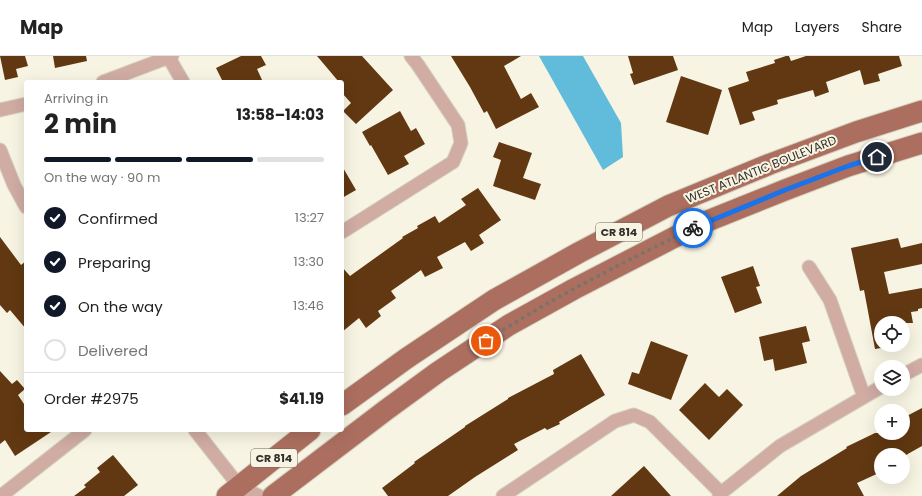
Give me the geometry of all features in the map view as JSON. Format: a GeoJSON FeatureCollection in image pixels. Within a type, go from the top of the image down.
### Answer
{"type":"FeatureCollection","features":[{"type":"Feature","properties":{"kind":"main road","name":"WEST ATLANTIC BOULEVARD"},"geometry":{"type":"LineString","coordinates":[[344,404],[407,358],[494,300],[580,252],[668,206],[856,132],[922,112]]}},
{"type":"Feature","properties":{"kind":"main road","name":"CR 814"},"geometry":{"type":"LineString","coordinates":[[274,496],[438,372],[509,325],[574,289],[700,224],[848,166],[922,143]]}},
{"type":"Feature","properties":{"kind":"main road","name":"CR 814"},"geometry":{"type":"LineString","coordinates":[[236,493],[308,432]]}},
{"type":"Feature","properties":{"kind":"street"},"geometry":{"type":"LineString","coordinates":[[344,231],[452,162],[461,143],[458,125],[411,56]]}},
{"type":"Feature","properties":{"kind":"street"},"geometry":{"type":"LineString","coordinates":[[108,80],[170,57],[181,80]]}},
{"type":"Feature","properties":{"kind":"street"},"geometry":{"type":"LineString","coordinates":[[0,110],[24,104]]}},
{"type":"Feature","properties":{"kind":"street"},"geometry":{"type":"LineString","coordinates":[[0,150],[14,185],[24,203]]}},
{"type":"Feature","properties":{"kind":"street"},"geometry":{"type":"LineString","coordinates":[[809,267],[830,300],[864,396]]}},
{"type":"Feature","properties":{"kind":"street"},"geometry":{"type":"LineString","coordinates":[[910,371],[922,365]]}},
{"type":"Feature","properties":{"kind":"street"},"geometry":{"type":"LineString","coordinates":[[503,496],[615,421],[634,415],[650,422],[720,494],[780,446],[874,391]]}},
{"type":"Feature","properties":{"kind":"street"},"geometry":{"type":"LineString","coordinates":[[3,490],[82,432]]}},
{"type":"Feature","properties":{"kind":"street"},"geometry":{"type":"LineString","coordinates":[[196,432],[236,493],[258,496]]}},
{"type":"Feature","properties":{"kind":"water"},"geometry":{"type":"Polygon","coordinates":[[[539,56],[583,56],[621,123],[623,157],[603,170],[539,56]]]}},
{"type":"Feature","properties":{"kind":"building"},"geometry":{"type":"Polygon","coordinates":[[[0,56],[25,56],[28,66],[16,69],[18,77],[5,80],[0,56]]]}},
{"type":"Feature","properties":{"kind":"building"},"geometry":{"type":"Polygon","coordinates":[[[53,56],[86,56],[87,61],[55,68],[53,56]]]}},
{"type":"Feature","properties":{"kind":"building"},"geometry":{"type":"Polygon","coordinates":[[[241,56],[261,56],[266,65],[257,69],[262,80],[222,80],[216,68],[241,56]]]}},
{"type":"Feature","properties":{"kind":"building"},"geometry":{"type":"Polygon","coordinates":[[[317,56],[362,56],[393,90],[356,124],[344,112],[344,110],[351,103],[344,95],[344,80],[337,80],[317,56]]]}},
{"type":"Feature","properties":{"kind":"building"},"geometry":{"type":"Polygon","coordinates":[[[451,56],[521,56],[504,66],[521,99],[531,93],[539,107],[496,129],[487,111],[484,113],[451,56]]]}},
{"type":"Feature","properties":{"kind":"building"},"geometry":{"type":"Polygon","coordinates":[[[628,56],[673,56],[678,70],[634,85],[630,74],[633,73],[628,56]]]}},
{"type":"Feature","properties":{"kind":"building"},"geometry":{"type":"Polygon","coordinates":[[[789,56],[791,61],[806,56],[899,56],[902,66],[878,74],[880,81],[864,85],[860,70],[826,82],[829,92],[815,97],[813,90],[777,100],[778,104],[752,112],[755,120],[740,125],[728,88],[749,81],[746,72],[775,63],[774,60],[789,56]]]}},
{"type":"Feature","properties":{"kind":"building"},"geometry":{"type":"Polygon","coordinates":[[[681,76],[722,90],[708,135],[666,122],[681,76]]]}},
{"type":"Feature","properties":{"kind":"building"},"geometry":{"type":"Polygon","coordinates":[[[400,111],[411,131],[416,128],[425,144],[404,156],[409,164],[388,175],[362,132],[400,111]]]}},
{"type":"Feature","properties":{"kind":"building"},"geometry":{"type":"Polygon","coordinates":[[[499,142],[532,153],[523,178],[541,184],[535,200],[493,186],[501,160],[493,157],[499,142]]]}},
{"type":"Feature","properties":{"kind":"building"},"geometry":{"type":"Polygon","coordinates":[[[344,169],[356,190],[344,197],[344,169]]]}},
{"type":"Feature","properties":{"kind":"building"},"geometry":{"type":"Polygon","coordinates":[[[478,188],[501,220],[479,235],[484,243],[471,251],[465,242],[437,257],[443,268],[425,277],[421,270],[391,291],[396,298],[378,311],[381,316],[366,328],[359,318],[344,330],[344,269],[350,276],[403,238],[402,237],[418,228],[417,226],[435,216],[439,223],[466,205],[461,199],[478,188]]]}},
{"type":"Feature","properties":{"kind":"building"},"geometry":{"type":"Polygon","coordinates":[[[0,237],[21,265],[24,263],[24,327],[10,310],[7,313],[0,305],[0,237]]]}},
{"type":"Feature","properties":{"kind":"building"},"geometry":{"type":"Polygon","coordinates":[[[898,238],[901,248],[922,243],[922,264],[884,272],[889,294],[922,288],[922,308],[918,309],[918,311],[911,312],[913,323],[910,323],[910,316],[874,316],[874,344],[864,290],[860,291],[851,248],[898,238]]]}},
{"type":"Feature","properties":{"kind":"building"},"geometry":{"type":"Polygon","coordinates":[[[753,266],[760,286],[756,287],[762,303],[735,313],[721,277],[753,266]]]}},
{"type":"Feature","properties":{"kind":"building"},"geometry":{"type":"Polygon","coordinates":[[[806,326],[810,341],[802,343],[807,363],[775,371],[773,359],[764,361],[759,337],[806,326]]]}},
{"type":"Feature","properties":{"kind":"building"},"geometry":{"type":"Polygon","coordinates":[[[651,341],[688,355],[671,400],[628,384],[632,372],[639,374],[651,341]]]}},
{"type":"Feature","properties":{"kind":"building"},"geometry":{"type":"Polygon","coordinates":[[[581,354],[605,395],[559,422],[560,424],[547,430],[545,428],[514,444],[518,450],[448,496],[388,496],[382,488],[415,463],[414,462],[465,426],[508,398],[554,374],[553,370],[581,354]]]}},
{"type":"Feature","properties":{"kind":"building"},"geometry":{"type":"Polygon","coordinates":[[[0,371],[12,384],[17,380],[24,388],[24,390],[18,395],[24,404],[24,432],[51,432],[15,456],[5,440],[0,444],[0,371]]]}},
{"type":"Feature","properties":{"kind":"building"},"geometry":{"type":"Polygon","coordinates":[[[705,383],[719,397],[727,389],[743,405],[709,440],[679,410],[705,383]]]}},
{"type":"Feature","properties":{"kind":"building"},"geometry":{"type":"Polygon","coordinates":[[[922,408],[922,446],[910,453],[910,448],[874,448],[874,475],[857,483],[864,496],[777,496],[801,476],[847,448],[846,447],[874,433],[874,440],[910,440],[910,414],[922,408]]]}},
{"type":"Feature","properties":{"kind":"building"},"geometry":{"type":"Polygon","coordinates":[[[113,455],[138,485],[124,496],[74,496],[86,487],[84,485],[100,472],[97,468],[113,455]]]}},
{"type":"Feature","properties":{"kind":"building"},"geometry":{"type":"Polygon","coordinates":[[[644,466],[671,496],[611,496],[644,466]]]}},
{"type":"Feature","properties":{"kind":"way so far"},"geometry":{"type":"LineString","coordinates":[[486,341],[509,325],[574,289],[693,228]]}},
{"type":"Feature","properties":{"kind":"route"},"geometry":{"type":"LineString","coordinates":[[693,228],[785,190],[848,166],[877,157]]}}]}
